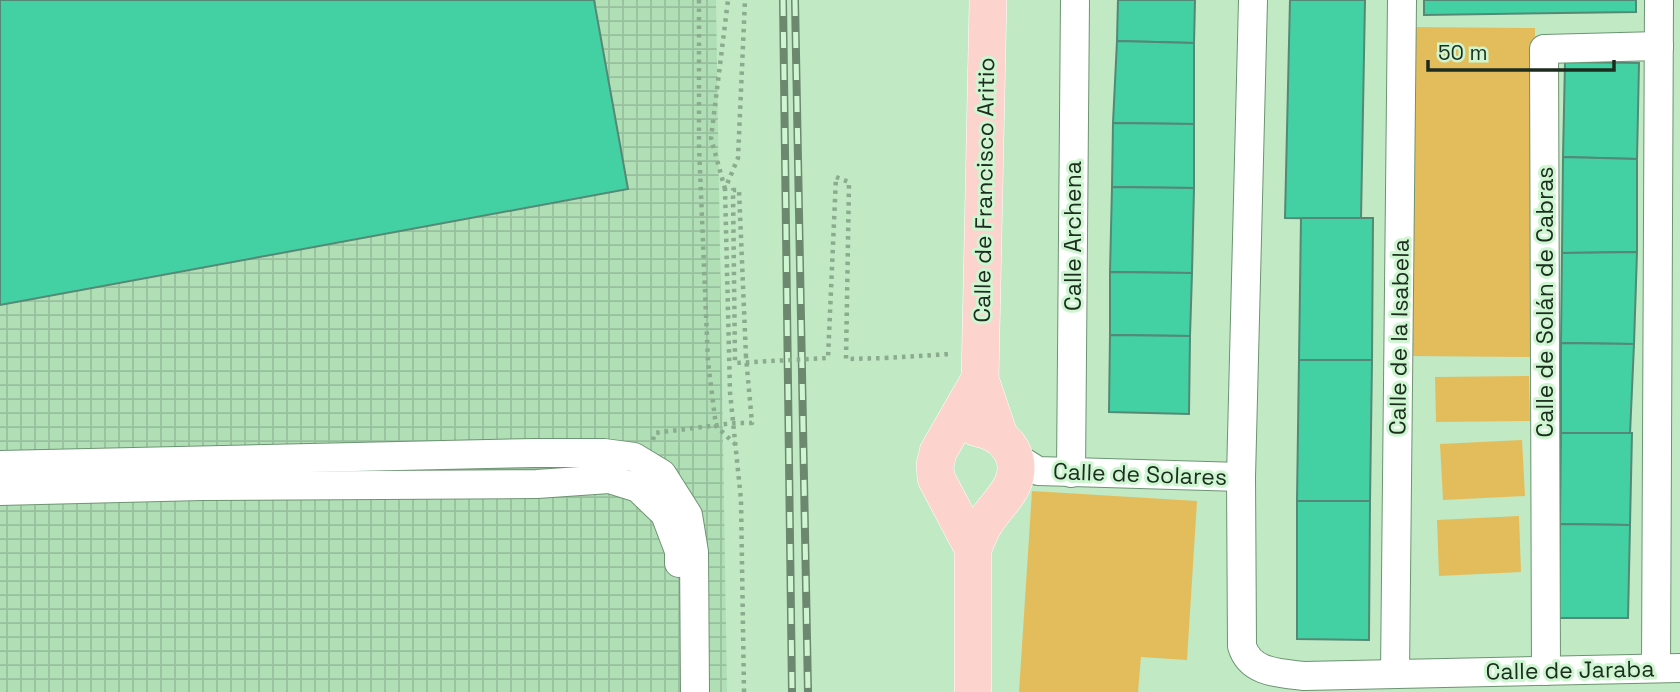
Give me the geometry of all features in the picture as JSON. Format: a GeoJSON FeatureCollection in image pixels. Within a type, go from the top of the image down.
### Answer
{"type":"FeatureCollection","features":[{"type":"Feature","properties":{"kind":"main road","name":"Calle de Francisco Aritio"},"geometry":{"type":"LineString","coordinates":[[973,692],[973,548],[1013,469],[981,367],[988,0]]}},
{"type":"Feature","properties":{"kind":"main road","name":"Calle de Francisco Aritio"},"geometry":{"type":"LineString","coordinates":[[973,548],[949,499],[941,490],[935,465],[938,452],[946,441],[981,367]]}},
{"type":"Feature","properties":{"kind":"main road"},"geometry":{"type":"LineString","coordinates":[[946,441],[965,429],[989,430],[1013,469],[983,508],[972,509],[949,499]]}},
{"type":"Feature","properties":{"kind":"street","name":"Calle Archena"},"geometry":{"type":"LineString","coordinates":[[1071,473],[1075,0]]}},
{"type":"Feature","properties":{"kind":"street"},"geometry":{"type":"LineString","coordinates":[[1241,477],[1253,0]]}},
{"type":"Feature","properties":{"kind":"street","name":"Calle de la Isabela"},"geometry":{"type":"LineString","coordinates":[[1395,674],[1402,0]]}},
{"type":"Feature","properties":{"kind":"street"},"geometry":{"type":"LineString","coordinates":[[1659,0],[1659,46],[1669,107],[1668,668]]}},
{"type":"Feature","properties":{"kind":"street","name":"Calle de Solán de Cabras"},"geometry":{"type":"LineString","coordinates":[[1546,671],[1544,49],[1659,46]]}},
{"type":"Feature","properties":{"kind":"street"},"geometry":{"type":"LineString","coordinates":[[0,465],[604,453],[634,457],[662,474],[688,515],[694,552],[695,692]]}},
{"type":"Feature","properties":{"kind":"street","name":"Calle de Solares"},"geometry":{"type":"LineString","coordinates":[[1013,469],[1241,477]]}},
{"type":"Feature","properties":{"kind":"street","name":"Calle de Jaraba"},"geometry":{"type":"LineString","coordinates":[[1241,477],[1242,646],[1252,664],[1269,671],[1304,676],[1395,674],[1457,682],[1546,671],[1668,668]]}},
{"type":"Feature","properties":{"kind":"street"},"geometry":{"type":"LineString","coordinates":[[0,491],[202,486],[537,484],[609,479],[638,488],[665,514],[679,551],[680,692]]}},
{"type":"Feature","properties":{"kind":"path"},"geometry":{"type":"LineString","coordinates":[[699,0],[699,146],[708,362],[716,426],[735,444]]}},
{"type":"Feature","properties":{"kind":"path"},"geometry":{"type":"LineString","coordinates":[[728,0],[711,138],[725,189],[730,393],[741,500],[744,692]]}},
{"type":"Feature","properties":{"kind":"path"},"geometry":{"type":"LineString","coordinates":[[725,189],[738,158],[746,0]]}},
{"type":"Feature","properties":{"kind":"path"},"geometry":{"type":"LineString","coordinates":[[645,464],[655,433],[752,423],[746,357],[739,190],[733,190],[735,363],[828,358],[835,177],[849,182],[846,359],[885,358],[981,367]]}},
{"type":"Feature","properties":{"kind":"shaded area"},"geometry":{"type":"Polygon","coordinates":[[[0,0],[716,0],[727,692],[0,692],[0,0]]]}},
{"type":"Feature","properties":{"kind":"shaded area"},"geometry":{"type":"Polygon","coordinates":[[[1411,27],[1535,28],[1533,357],[1409,356],[1411,27]]]}},
{"type":"Feature","properties":{"kind":"shaded area"},"geometry":{"type":"Polygon","coordinates":[[[1529,376],[1530,421],[1436,422],[1435,377],[1529,376]]]}},
{"type":"Feature","properties":{"kind":"shaded area"},"geometry":{"type":"Polygon","coordinates":[[[1522,440],[1525,496],[1443,500],[1440,444],[1522,440]]]}},
{"type":"Feature","properties":{"kind":"shaded area"},"geometry":{"type":"Polygon","coordinates":[[[1032,491],[1197,501],[1187,660],[1141,657],[1138,692],[1019,692],[1032,491]]]}},
{"type":"Feature","properties":{"kind":"shaded area"},"geometry":{"type":"Polygon","coordinates":[[[1519,516],[1521,572],[1439,576],[1437,520],[1519,516]]]}},
{"type":"Feature","properties":{"kind":"building"},"geometry":{"type":"Polygon","coordinates":[[[0,0],[594,0],[628,189],[0,305],[0,0]]]}},
{"type":"Feature","properties":{"kind":"building"},"geometry":{"type":"Polygon","coordinates":[[[1118,0],[1195,0],[1194,43],[1117,41],[1118,0]]]}},
{"type":"Feature","properties":{"kind":"building"},"geometry":{"type":"Polygon","coordinates":[[[1290,0],[1365,0],[1361,219],[1285,218],[1290,0]]]}},
{"type":"Feature","properties":{"kind":"building"},"geometry":{"type":"Polygon","coordinates":[[[1424,0],[1636,0],[1636,12],[1424,15],[1424,0]]]}},
{"type":"Feature","properties":{"kind":"building"},"geometry":{"type":"Polygon","coordinates":[[[1117,41],[1194,43],[1194,124],[1113,123],[1117,41]]]}},
{"type":"Feature","properties":{"kind":"building"},"geometry":{"type":"Polygon","coordinates":[[[1565,62],[1639,63],[1637,159],[1563,157],[1565,62]]]}},
{"type":"Feature","properties":{"kind":"building"},"geometry":{"type":"Polygon","coordinates":[[[1113,123],[1194,124],[1194,188],[1112,187],[1113,123]]]}},
{"type":"Feature","properties":{"kind":"building"},"geometry":{"type":"Polygon","coordinates":[[[1563,157],[1637,159],[1637,252],[1562,253],[1563,157]]]}},
{"type":"Feature","properties":{"kind":"building"},"geometry":{"type":"Polygon","coordinates":[[[1112,187],[1194,188],[1192,273],[1110,272],[1112,187]]]}},
{"type":"Feature","properties":{"kind":"building"},"geometry":{"type":"Polygon","coordinates":[[[1301,218],[1373,218],[1372,360],[1299,360],[1301,218]]]}},
{"type":"Feature","properties":{"kind":"building"},"geometry":{"type":"Polygon","coordinates":[[[1637,252],[1634,344],[1561,343],[1562,253],[1637,252]]]}},
{"type":"Feature","properties":{"kind":"building"},"geometry":{"type":"Polygon","coordinates":[[[1110,272],[1192,273],[1190,336],[1110,335],[1110,272]]]}},
{"type":"Feature","properties":{"kind":"building"},"geometry":{"type":"Polygon","coordinates":[[[1110,335],[1190,336],[1189,414],[1109,412],[1110,335]]]}},
{"type":"Feature","properties":{"kind":"building"},"geometry":{"type":"Polygon","coordinates":[[[1561,343],[1634,344],[1630,434],[1561,433],[1561,343]]]}},
{"type":"Feature","properties":{"kind":"building"},"geometry":{"type":"Polygon","coordinates":[[[1299,360],[1372,360],[1370,501],[1297,501],[1299,360]]]}},
{"type":"Feature","properties":{"kind":"building"},"geometry":{"type":"Polygon","coordinates":[[[1561,433],[1632,433],[1630,525],[1560,524],[1561,433]]]}},
{"type":"Feature","properties":{"kind":"building"},"geometry":{"type":"Polygon","coordinates":[[[1297,501],[1370,501],[1369,640],[1297,639],[1297,501]]]}},
{"type":"Feature","properties":{"kind":"building"},"geometry":{"type":"Polygon","coordinates":[[[1560,524],[1630,525],[1628,618],[1559,618],[1560,524]]]}},
{"type":"Feature","properties":{"kind":"railway"},"geometry":{"type":"LineString","coordinates":[[783,0],[792,692]]}},
{"type":"Feature","properties":{"kind":"railway"},"geometry":{"type":"LineString","coordinates":[[795,0],[808,692]]}}]}
